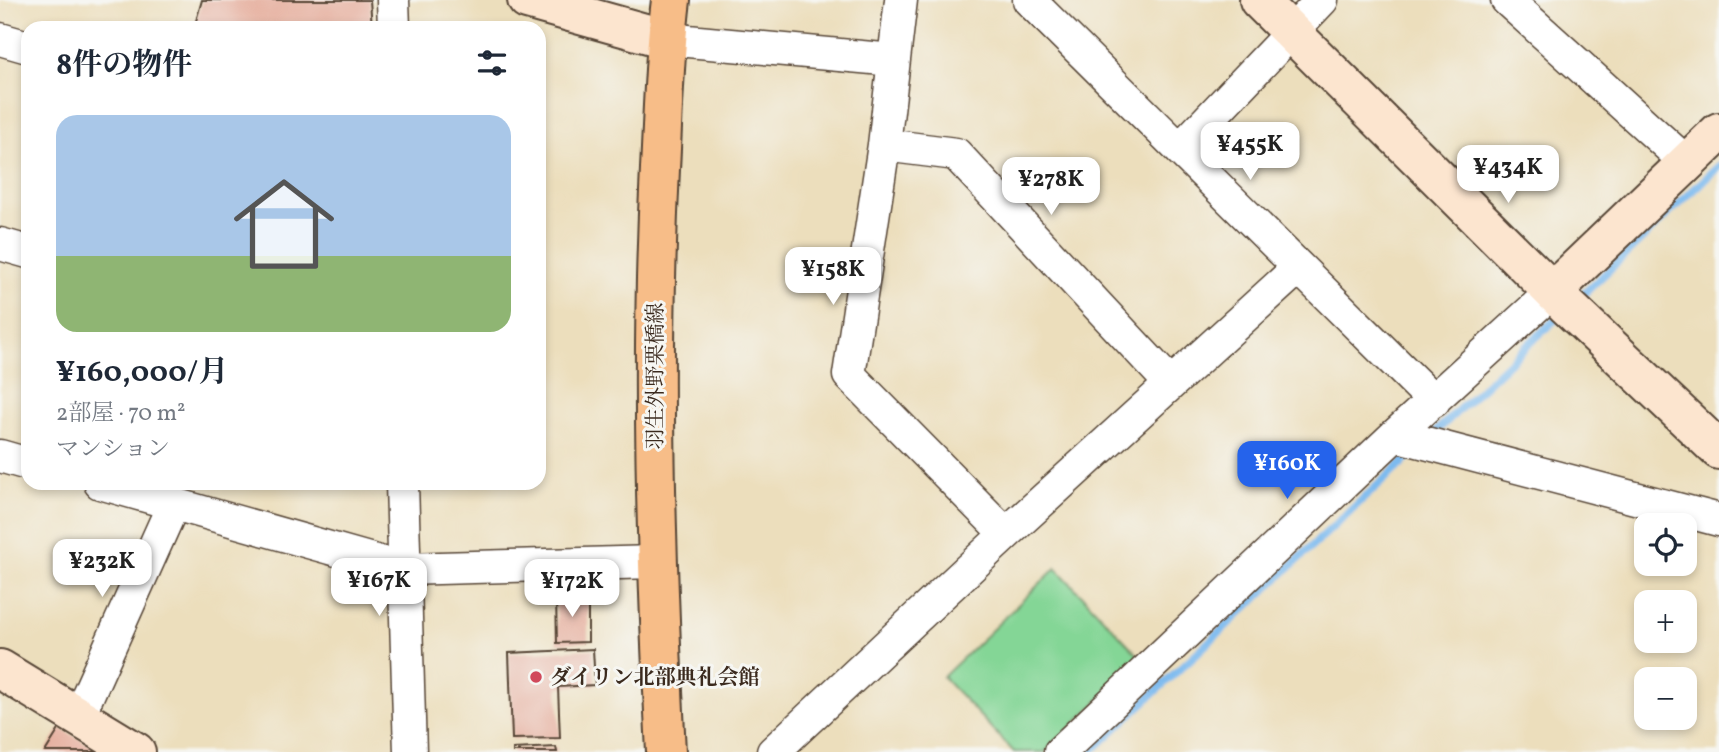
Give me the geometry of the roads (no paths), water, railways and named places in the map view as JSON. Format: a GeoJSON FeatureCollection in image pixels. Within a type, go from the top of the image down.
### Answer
{"type":"FeatureCollection","features":[{"type":"Feature","properties":{"kind":"main road","name":"羽生外野栗橋線"},"geometry":{"type":"LineString","coordinates":[[666,752],[656,562],[653,354],[666,39],[671,0]]}},
{"type":"Feature","properties":{"kind":"street"},"geometry":{"type":"LineString","coordinates":[[393,0],[394,21]]}},
{"type":"Feature","properties":{"kind":"street"},"geometry":{"type":"LineString","coordinates":[[527,0],[666,39],[894,60]]}},
{"type":"Feature","properties":{"kind":"street"},"geometry":{"type":"LineString","coordinates":[[901,0],[884,145],[849,375],[1006,534]]}},
{"type":"Feature","properties":{"kind":"street"},"geometry":{"type":"LineString","coordinates":[[1029,0],[1434,401]]}},
{"type":"Feature","properties":{"kind":"street"},"geometry":{"type":"LineString","coordinates":[[1259,0],[1553,291],[1719,450]]}},
{"type":"Feature","properties":{"kind":"street"},"geometry":{"type":"LineString","coordinates":[[1180,149],[1322,0]]}},
{"type":"Feature","properties":{"kind":"street"},"geometry":{"type":"LineString","coordinates":[[1507,0],[1687,163]]}},
{"type":"Feature","properties":{"kind":"street"},"geometry":{"type":"LineString","coordinates":[[0,39],[21,45]]}},
{"type":"Feature","properties":{"kind":"street"},"geometry":{"type":"LineString","coordinates":[[1060,752],[1719,132]]}},
{"type":"Feature","properties":{"kind":"street"},"geometry":{"type":"LineString","coordinates":[[884,145],[956,154],[1170,383]]}},
{"type":"Feature","properties":{"kind":"street"},"geometry":{"type":"LineString","coordinates":[[0,244],[21,250]]}},
{"type":"Feature","properties":{"kind":"street"},"geometry":{"type":"LineString","coordinates":[[774,752],[1006,534],[1298,268]]}},
{"type":"Feature","properties":{"kind":"street"},"geometry":{"type":"LineString","coordinates":[[1395,435],[1719,520]]}},
{"type":"Feature","properties":{"kind":"street"},"geometry":{"type":"LineString","coordinates":[[0,456],[21,462]]}},
{"type":"Feature","properties":{"kind":"street"},"geometry":{"type":"LineString","coordinates":[[126,490],[404,569],[656,562]]}},
{"type":"Feature","properties":{"kind":"street"},"geometry":{"type":"LineString","coordinates":[[402,490],[410,752]]}},
{"type":"Feature","properties":{"kind":"street"},"geometry":{"type":"LineString","coordinates":[[78,717],[174,503]]}},
{"type":"Feature","properties":{"kind":"street"},"geometry":{"type":"LineString","coordinates":[[0,669],[136,752]]}},
{"type":"Feature","properties":{"kind":"waterway"},"geometry":{"type":"LineString","coordinates":[[1576,301],[1719,166]]}},
{"type":"Feature","properties":{"kind":"waterway"},"geometry":{"type":"LineString","coordinates":[[1430,437],[1561,314]]}},
{"type":"Feature","properties":{"kind":"waterway"},"geometry":{"type":"LineString","coordinates":[[1090,752],[1418,448]]}},
{"type":"Feature","properties":{"kind":"place","name":"ダイリン北部典礼会館"},"geometry":{"type":"Point","coordinates":[536,677]}}]}
